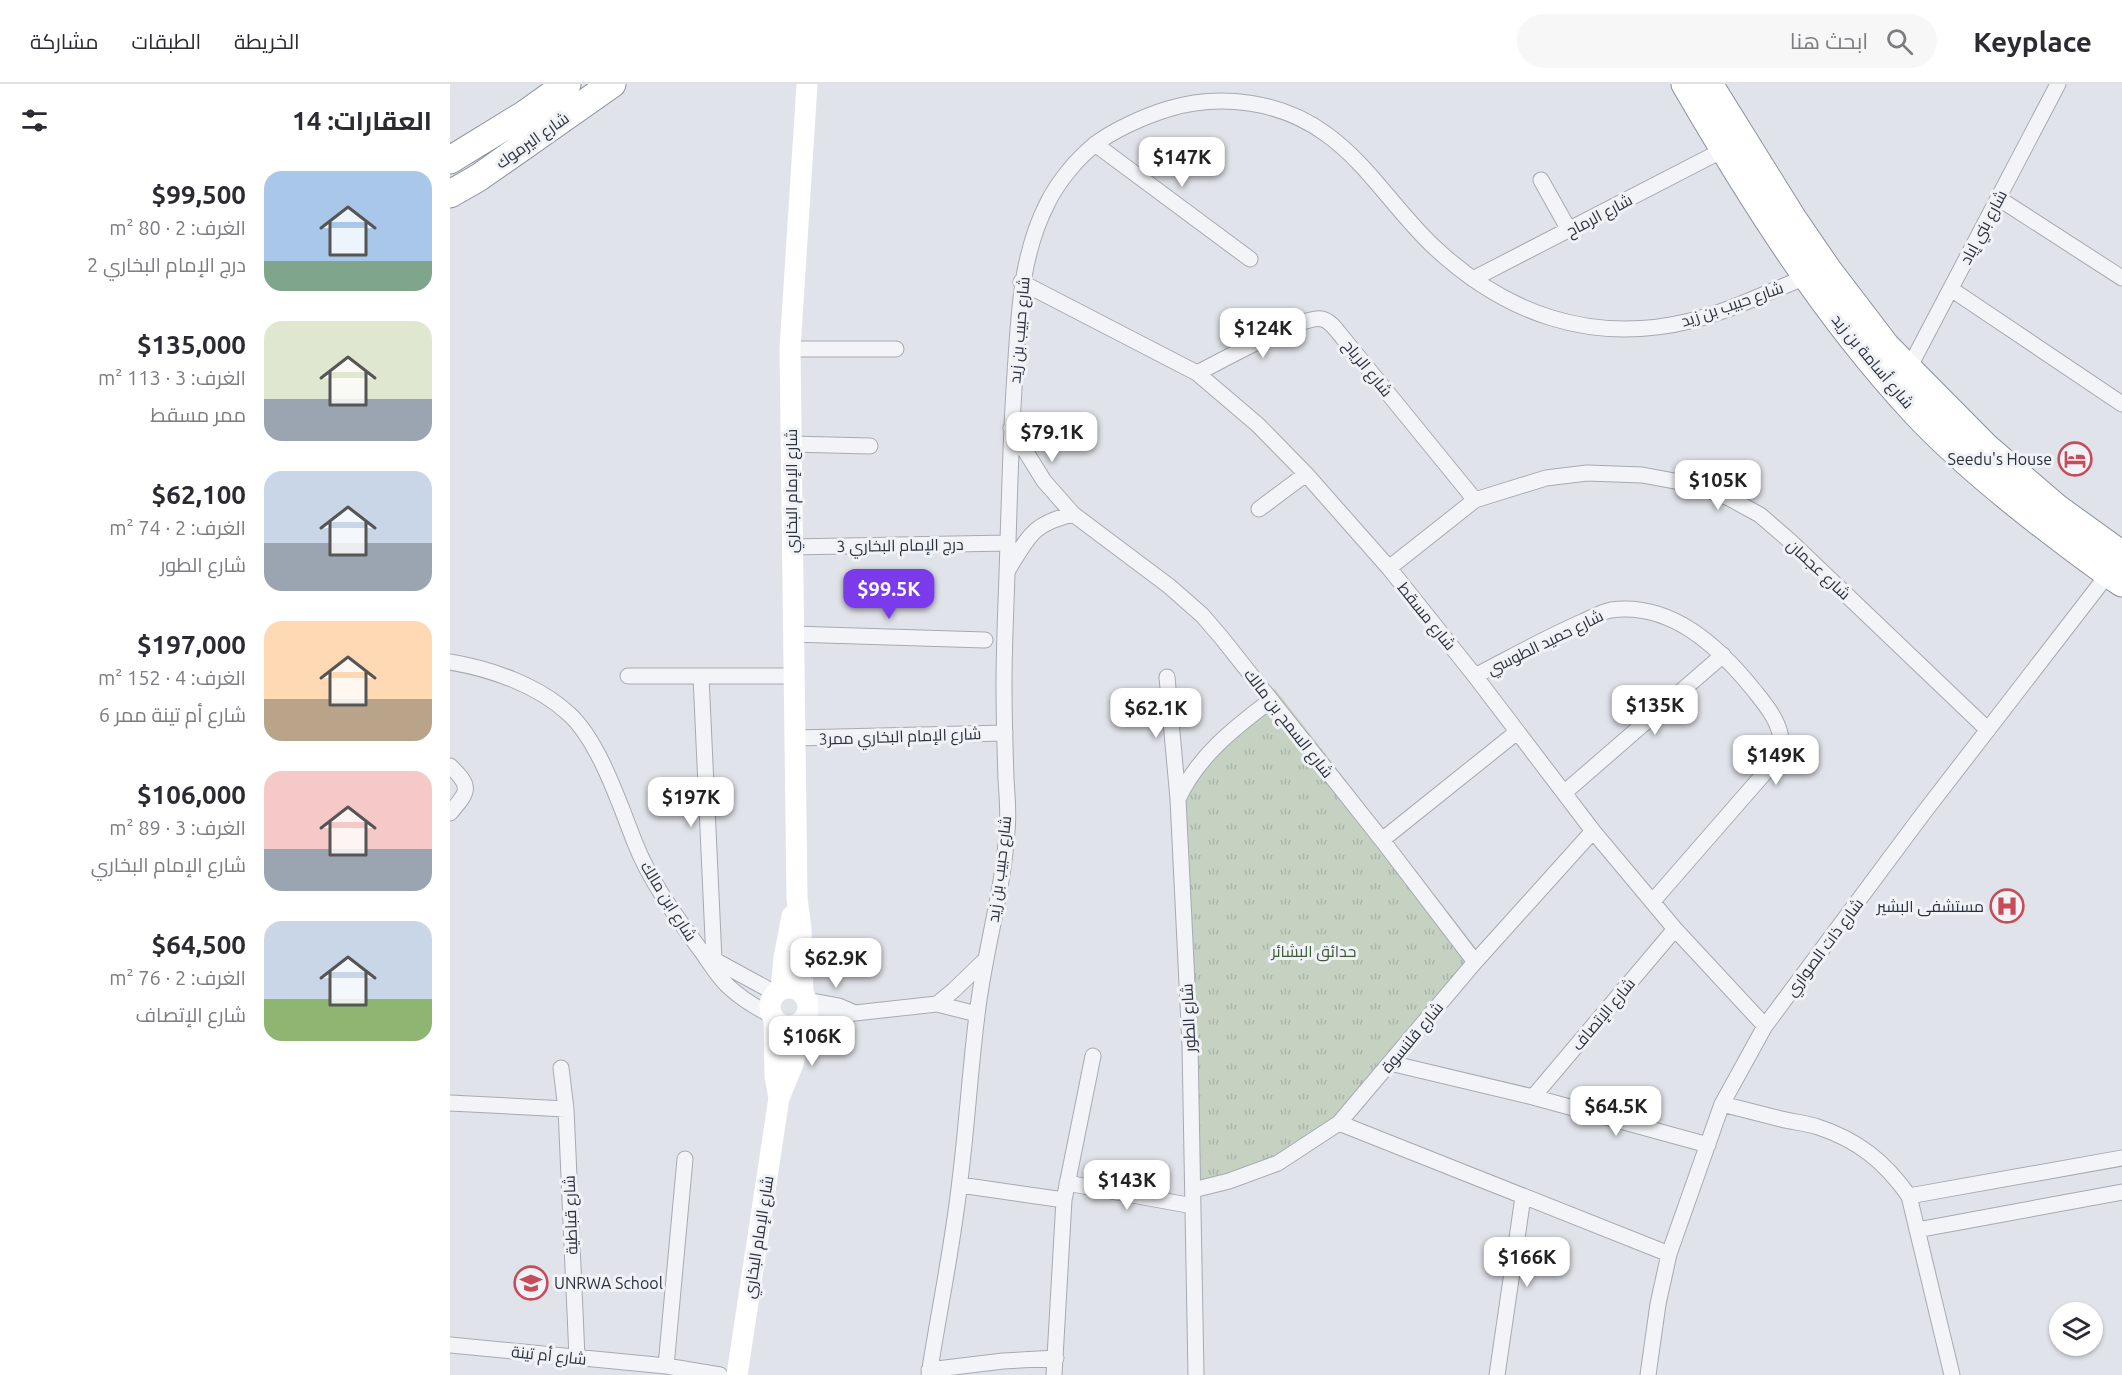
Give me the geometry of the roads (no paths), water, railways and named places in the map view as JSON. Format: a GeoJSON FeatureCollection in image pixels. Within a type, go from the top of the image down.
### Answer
{"type":"FeatureCollection","features":[{"type":"Feature","properties":{"kind":"highway","name":"شارع اليرموك"},"geometry":{"type":"LineString","coordinates":[[450,160],[525,114],[567,84]]}},
{"type":"Feature","properties":{"kind":"highway","name":"شارع اليرموك"},"geometry":{"type":"LineString","coordinates":[[450,194],[478,178],[612,84]]}},
{"type":"Feature","properties":{"kind":"highway","name":"شارع أسامة بن زيد"},"geometry":{"type":"LineString","coordinates":[[1685,84],[1723,150],[1806,278],[1856,344],[1916,412],[1983,476],[2033,518],[2118,570]]}},
{"type":"Feature","properties":{"kind":"highway","name":"شارع أسامة بن زيد"},"geometry":{"type":"LineString","coordinates":[[1710,84],[1793,219],[1886,346],[1995,455],[2057,508],[2118,570]]}},
{"type":"Feature","properties":{"kind":"street","name":"شارع الإمام البخاري"},"geometry":{"type":"LineString","coordinates":[[737,1375],[779,1098],[791,1071],[804,1008],[801,929],[796,898],[790,349],[807,84]]}},
{"type":"Feature","properties":{"kind":"street","name":"شارع بني إياد"},"geometry":{"type":"LineString","coordinates":[[1908,370],[2058,84]]}},
{"type":"Feature","properties":{"kind":"street","name":"شارع حبيب بن زيد"},"geometry":{"type":"LineString","coordinates":[[929,1373],[960,1185],[977,1014],[1008,827],[1004,640],[1011,428],[1021,282],[1034,232],[1048,201],[1062,179],[1095,144],[1160,111],[1186,104],[1220,100],[1257,103],[1300,118],[1321,130],[1347,150],[1437,250],[1473,279],[1513,304],[1543,316],[1584,327],[1633,330],[1689,322],[1806,278]]}},
{"type":"Feature","properties":{"kind":"street"},"geometry":{"type":"LineString","coordinates":[[1095,144],[1250,259]]}},
{"type":"Feature","properties":{"kind":"street","name":"شارع الرماح"},"geometry":{"type":"LineString","coordinates":[[1473,279],[1723,150]]}},
{"type":"Feature","properties":{"kind":"street"},"geometry":{"type":"LineString","coordinates":[[1541,180],[1569,230]]}},
{"type":"Feature","properties":{"kind":"street"},"geometry":{"type":"LineString","coordinates":[[1998,198],[2122,278]]}},
{"type":"Feature","properties":{"kind":"street","name":"شارع مسقط"},"geometry":{"type":"LineString","coordinates":[[1021,282],[1197,373],[1258,426],[1306,474],[1389,568],[1593,831],[1675,929],[1766,1026]]}},
{"type":"Feature","properties":{"kind":"street"},"geometry":{"type":"LineString","coordinates":[[1951,289],[2122,404]]}},
{"type":"Feature","properties":{"kind":"street","name":"شارع الرياح"},"geometry":{"type":"LineString","coordinates":[[1197,373],[1290,327],[1306,321],[1325,320],[1343,338],[1475,500]]}},
{"type":"Feature","properties":{"kind":"street"},"geometry":{"type":"LineString","coordinates":[[790,349],[896,349]]}},
{"type":"Feature","properties":{"kind":"street","name":"شارع السمح بن مالك"},"geometry":{"type":"LineString","coordinates":[[1011,428],[1044,481],[1073,514],[1138,561],[1202,615],[1382,840],[1475,962]]}},
{"type":"Feature","properties":{"kind":"street"},"geometry":{"type":"LineString","coordinates":[[790,444],[870,446]]}},
{"type":"Feature","properties":{"kind":"street","name":"شارع عجمان"},"geometry":{"type":"LineString","coordinates":[[1389,568],[1475,500],[1546,478],[1587,473],[1642,475],[1696,485],[1729,498],[1760,515],[1988,730]]}},
{"type":"Feature","properties":{"kind":"street"},"geometry":{"type":"LineString","coordinates":[[1258,509],[1306,474]]}},
{"type":"Feature","properties":{"kind":"street"},"geometry":{"type":"LineString","coordinates":[[1007,571],[1035,530],[1051,519],[1073,514]]}},
{"type":"Feature","properties":{"kind":"street","name":"درج الإمام البخاري 3"},"geometry":{"type":"LineString","coordinates":[[791,547],[1008,543]]}},
{"type":"Feature","properties":{"kind":"street","name":"شارع ذات الصواري"},"geometry":{"type":"LineString","coordinates":[[1648,1375],[1658,1304],[1670,1254],[1722,1104],[1766,1026],[1988,730],[2118,570]]}},
{"type":"Feature","properties":{"kind":"street","name":"شارع حميد الطوسي"},"geometry":{"type":"LineString","coordinates":[[1475,676],[1562,631],[1609,610],[1637,609],[1663,616],[1702,637],[1723,655],[1766,705],[1779,733],[1781,741],[1779,752],[1768,769],[1653,901]]}},
{"type":"Feature","properties":{"kind":"street"},"geometry":{"type":"LineString","coordinates":[[792,634],[985,640]]}},
{"type":"Feature","properties":{"kind":"street"},"geometry":{"type":"LineString","coordinates":[[1565,792],[1723,655]]}},
{"type":"Feature","properties":{"kind":"street","name":"شارع ابن مالك"},"geometry":{"type":"LineString","coordinates":[[450,662],[472,666],[530,688],[555,702],[571,715],[583,729],[598,757],[649,875],[700,949],[749,1004],[773,1017]]}},
{"type":"Feature","properties":{"kind":"street"},"geometry":{"type":"LineString","coordinates":[[628,676],[794,676]]}},
{"type":"Feature","properties":{"kind":"street"},"geometry":{"type":"LineString","coordinates":[[700,677],[716,967]]}},
{"type":"Feature","properties":{"kind":"street","name":"شارع الطور"},"geometry":{"type":"LineString","coordinates":[[1167,677],[1178,799],[1190,1045],[1196,1375]]}},
{"type":"Feature","properties":{"kind":"street"},"geometry":{"type":"LineString","coordinates":[[1178,799],[1197,765],[1231,730],[1271,700]]}},
{"type":"Feature","properties":{"kind":"street"},"geometry":{"type":"LineString","coordinates":[[1382,840],[1517,732]]}},
{"type":"Feature","properties":{"kind":"street","name":"شارع الإمام البخاري ممر3"},"geometry":{"type":"LineString","coordinates":[[796,738],[1005,733]]}},
{"type":"Feature","properties":{"kind":"street"},"geometry":{"type":"LineString","coordinates":[[450,766],[465,782],[466,789],[464,797],[450,813]]}},
{"type":"Feature","properties":{"kind":"street","name":"شارع قلنسوة"},"geometry":{"type":"LineString","coordinates":[[1193,1190],[1229,1181],[1278,1163],[1340,1124],[1475,962],[1593,831]]}},
{"type":"Feature","properties":{"kind":"street","name":"شارع الإمام البخاري"},"geometry":{"type":"LineString","coordinates":[[778,991],[796,898]]}},
{"type":"Feature","properties":{"kind":"street","name":"شارع الإتصاف"},"geometry":{"type":"LineString","coordinates":[[1533,1097],[1675,929]]}},
{"type":"Feature","properties":{"kind":"street"},"geometry":{"type":"LineString","coordinates":[[937,1004],[985,960]]}},
{"type":"Feature","properties":{"kind":"street","name":"شارع ابن مالك"},"geometry":{"type":"LineString","coordinates":[[716,967],[778,991]]}},
{"type":"Feature","properties":{"kind":"street"},"geometry":{"type":"LineString","coordinates":[[804,1008],[788,1026],[780,1024],[773,1017],[770,1003],[778,991],[788,987],[804,1008],[828,1018],[855,1012],[937,1004],[977,1014]]}},
{"type":"Feature","properties":{"kind":"street","name":"شارع الإمام البخاري"},"geometry":{"type":"LineString","coordinates":[[773,1017],[775,1076],[779,1098]]}},
{"type":"Feature","properties":{"kind":"street"},"geometry":{"type":"LineString","coordinates":[[1054,1375],[1064,1200],[1093,1056]]}},
{"type":"Feature","properties":{"kind":"street"},"geometry":{"type":"LineString","coordinates":[[1390,1064],[1533,1097],[1708,1145]]}},
{"type":"Feature","properties":{"kind":"street","name":"شارع قباطية"},"geometry":{"type":"LineString","coordinates":[[561,1068],[566,1109],[577,1357]]}},
{"type":"Feature","properties":{"kind":"street"},"geometry":{"type":"LineString","coordinates":[[450,1103],[566,1109]]}},
{"type":"Feature","properties":{"kind":"street"},"geometry":{"type":"LineString","coordinates":[[1722,1104],[1816,1126],[1839,1135],[1886,1166],[1909,1196],[1952,1375]]}},
{"type":"Feature","properties":{"kind":"street"},"geometry":{"type":"LineString","coordinates":[[1340,1124],[1670,1254]]}},
{"type":"Feature","properties":{"kind":"street"},"geometry":{"type":"LineString","coordinates":[[1909,1196],[2122,1158]]}},
{"type":"Feature","properties":{"kind":"street"},"geometry":{"type":"LineString","coordinates":[[666,1366],[686,1159]]}},
{"type":"Feature","properties":{"kind":"street"},"geometry":{"type":"LineString","coordinates":[[1067,1183],[1194,1206]]}},
{"type":"Feature","properties":{"kind":"street"},"geometry":{"type":"LineString","coordinates":[[960,1185],[1064,1200]]}},
{"type":"Feature","properties":{"kind":"street"},"geometry":{"type":"LineString","coordinates":[[1917,1230],[2122,1192]]}},
{"type":"Feature","properties":{"kind":"street"},"geometry":{"type":"LineString","coordinates":[[1497,1375],[1523,1197]]}},
{"type":"Feature","properties":{"kind":"street","name":"شارع أم تينة"},"geometry":{"type":"LineString","coordinates":[[450,1345],[666,1366],[720,1375]]}},
{"type":"Feature","properties":{"kind":"street"},"geometry":{"type":"LineString","coordinates":[[929,1373],[1003,1361],[1056,1358]]}},
{"type":"Feature","properties":{"kind":"place","name":"Seedu's House"},"geometry":{"type":"Point","coordinates":[2075,459]}},
{"type":"Feature","properties":{"kind":"place","name":"مستشفى البشير"},"geometry":{"type":"Point","coordinates":[2007,906]}},
{"type":"Feature","properties":{"kind":"place","name":"UNRWA School"},"geometry":{"type":"Point","coordinates":[531,1283]}},
{"type":"Feature","properties":{"kind":"park label","name":"حدائق البشائر"},"geometry":{"type":"Point","coordinates":[1314,951]}}]}
